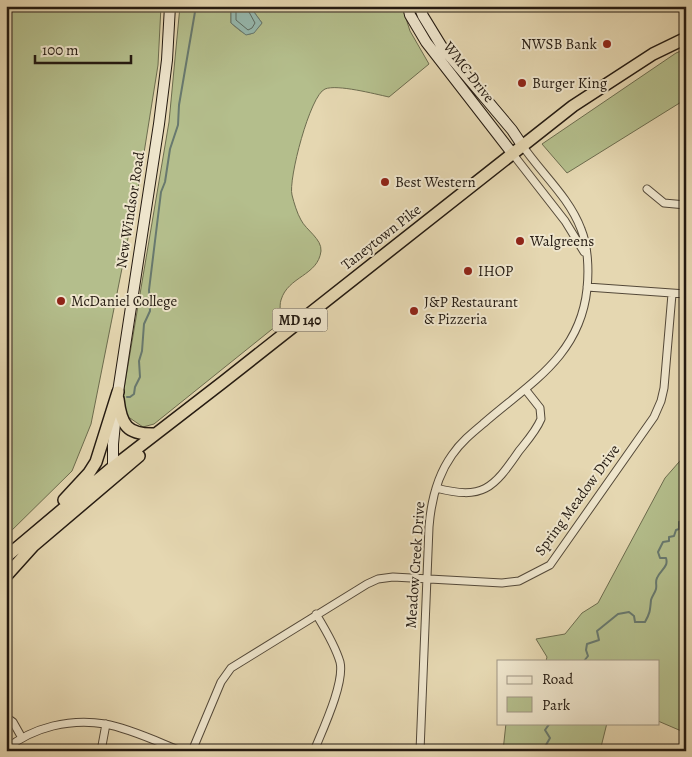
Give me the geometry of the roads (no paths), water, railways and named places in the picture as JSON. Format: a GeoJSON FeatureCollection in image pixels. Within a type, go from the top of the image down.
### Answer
{"type":"FeatureCollection","features":[{"type":"Feature","properties":{"kind":"highway","name":"Taneytown Pike"},"geometry":{"type":"LineString","coordinates":[[114,472],[156,434],[573,106],[653,54],[686,38]]}},
{"type":"Feature","properties":{"kind":"highway","name":"Taneytown Pike"},"geometry":{"type":"LineString","coordinates":[[114,472],[223,382]]}},
{"type":"Feature","properties":{"kind":"highway"},"geometry":{"type":"LineString","coordinates":[[118,392],[120,412],[123,422],[128,428],[137,433],[156,434]]}},
{"type":"Feature","properties":{"kind":"highway"},"geometry":{"type":"LineString","coordinates":[[20,544],[89,474],[100,449],[118,392]]}},
{"type":"Feature","properties":{"kind":"highway","name":"MD 140"},"geometry":{"type":"LineString","coordinates":[[6,557],[20,544],[114,472]]}},
{"type":"Feature","properties":{"kind":"highway","name":"MD 140"},"geometry":{"type":"LineString","coordinates":[[6,576],[33,546],[114,472]]}},
{"type":"Feature","properties":{"kind":"main road","name":"New Windsor Road"},"geometry":{"type":"LineString","coordinates":[[114,472],[113,444],[118,392],[159,124],[167,60],[170,6]]}},
{"type":"Feature","properties":{"kind":"main road","name":"WMC Drive"},"geometry":{"type":"LineString","coordinates":[[408,6],[410,15],[426,42],[512,153]]}},
{"type":"Feature","properties":{"kind":"main road","name":"WMC Drive"},"geometry":{"type":"LineString","coordinates":[[420,6],[423,16],[442,47],[512,130],[522,145]]}},
{"type":"Feature","properties":{"kind":"street","name":"Meadow Creek Drive"},"geometry":{"type":"LineString","coordinates":[[420,751],[430,513],[436,488],[444,467],[459,445],[557,360],[570,342],[582,316],[587,287],[587,259],[582,230],[573,211],[522,145]]}},
{"type":"Feature","properties":{"kind":"street","name":"Meadow Creek Drive"},"geometry":{"type":"LineString","coordinates":[[512,153],[566,221],[587,259]]}},
{"type":"Feature","properties":{"kind":"street"},"geometry":{"type":"LineString","coordinates":[[647,189],[664,203],[686,205]]}},
{"type":"Feature","properties":{"kind":"street"},"geometry":{"type":"LineString","coordinates":[[587,287],[686,294]]}},
{"type":"Feature","properties":{"kind":"street","name":"Spring Meadow Drive"},"geometry":{"type":"LineString","coordinates":[[192,751],[221,682],[231,668],[366,584],[378,579],[393,577],[502,583],[519,581],[550,565],[654,417],[664,388],[672,294]]}},
{"type":"Feature","properties":{"kind":"street"},"geometry":{"type":"LineString","coordinates":[[436,488],[457,492],[471,492],[487,487],[499,478],[541,419],[540,408],[525,389]]}},
{"type":"Feature","properties":{"kind":"street"},"geometry":{"type":"LineString","coordinates":[[314,751],[334,701],[340,664],[330,638],[316,614]]}},
{"type":"Feature","properties":{"kind":"street"},"geometry":{"type":"LineString","coordinates":[[6,717],[13,722],[22,738]]}},
{"type":"Feature","properties":{"kind":"street"},"geometry":{"type":"LineString","coordinates":[[6,749],[22,738],[54,725],[81,722],[106,724],[182,751]]}},
{"type":"Feature","properties":{"kind":"street"},"geometry":{"type":"LineString","coordinates":[[100,751],[106,724]]}},
{"type":"Feature","properties":{"kind":"water"},"geometry":{"type":"Polygon","coordinates":[[[231,6],[254,6],[254,12],[262,23],[254,33],[246,35],[231,23],[231,6]]]}},
{"type":"Feature","properties":{"kind":"waterway"},"geometry":{"type":"LineString","coordinates":[[127,397],[134,394],[140,377],[139,361],[142,351],[144,324],[150,311],[149,290],[161,192],[165,182],[170,149],[178,125],[179,105],[196,6]]}},
{"type":"Feature","properties":{"kind":"waterway"},"geometry":{"type":"LineString","coordinates":[[585,660],[588,656],[587,644],[599,640],[597,631],[618,614],[629,612],[634,616],[635,622],[645,622],[650,612],[651,599],[656,589],[656,579],[667,561],[666,558],[660,558],[658,552],[663,542],[669,541],[669,537],[674,536],[676,530],[679,529],[679,522],[683,521],[683,518],[686,517]]}},
{"type":"Feature","properties":{"kind":"waterway"},"geometry":{"type":"LineString","coordinates":[[539,751],[550,738],[545,730],[549,724]]}},
{"type":"Feature","properties":{"kind":"place","name":"NWSB Bank"},"geometry":{"type":"Point","coordinates":[607,44]}},
{"type":"Feature","properties":{"kind":"place","name":"Burger King"},"geometry":{"type":"Point","coordinates":[522,83]}},
{"type":"Feature","properties":{"kind":"place","name":"Best Western"},"geometry":{"type":"Point","coordinates":[385,182]}},
{"type":"Feature","properties":{"kind":"place","name":"Walgreens"},"geometry":{"type":"Point","coordinates":[520,241]}},
{"type":"Feature","properties":{"kind":"place","name":"IHOP"},"geometry":{"type":"Point","coordinates":[468,271]}},
{"type":"Feature","properties":{"kind":"place","name":"McDaniel College"},"geometry":{"type":"Point","coordinates":[61,301]}},
{"type":"Feature","properties":{"kind":"place","name":"J&P Restaurant & Pizzeria"},"geometry":{"type":"Point","coordinates":[414,311]}}]}
